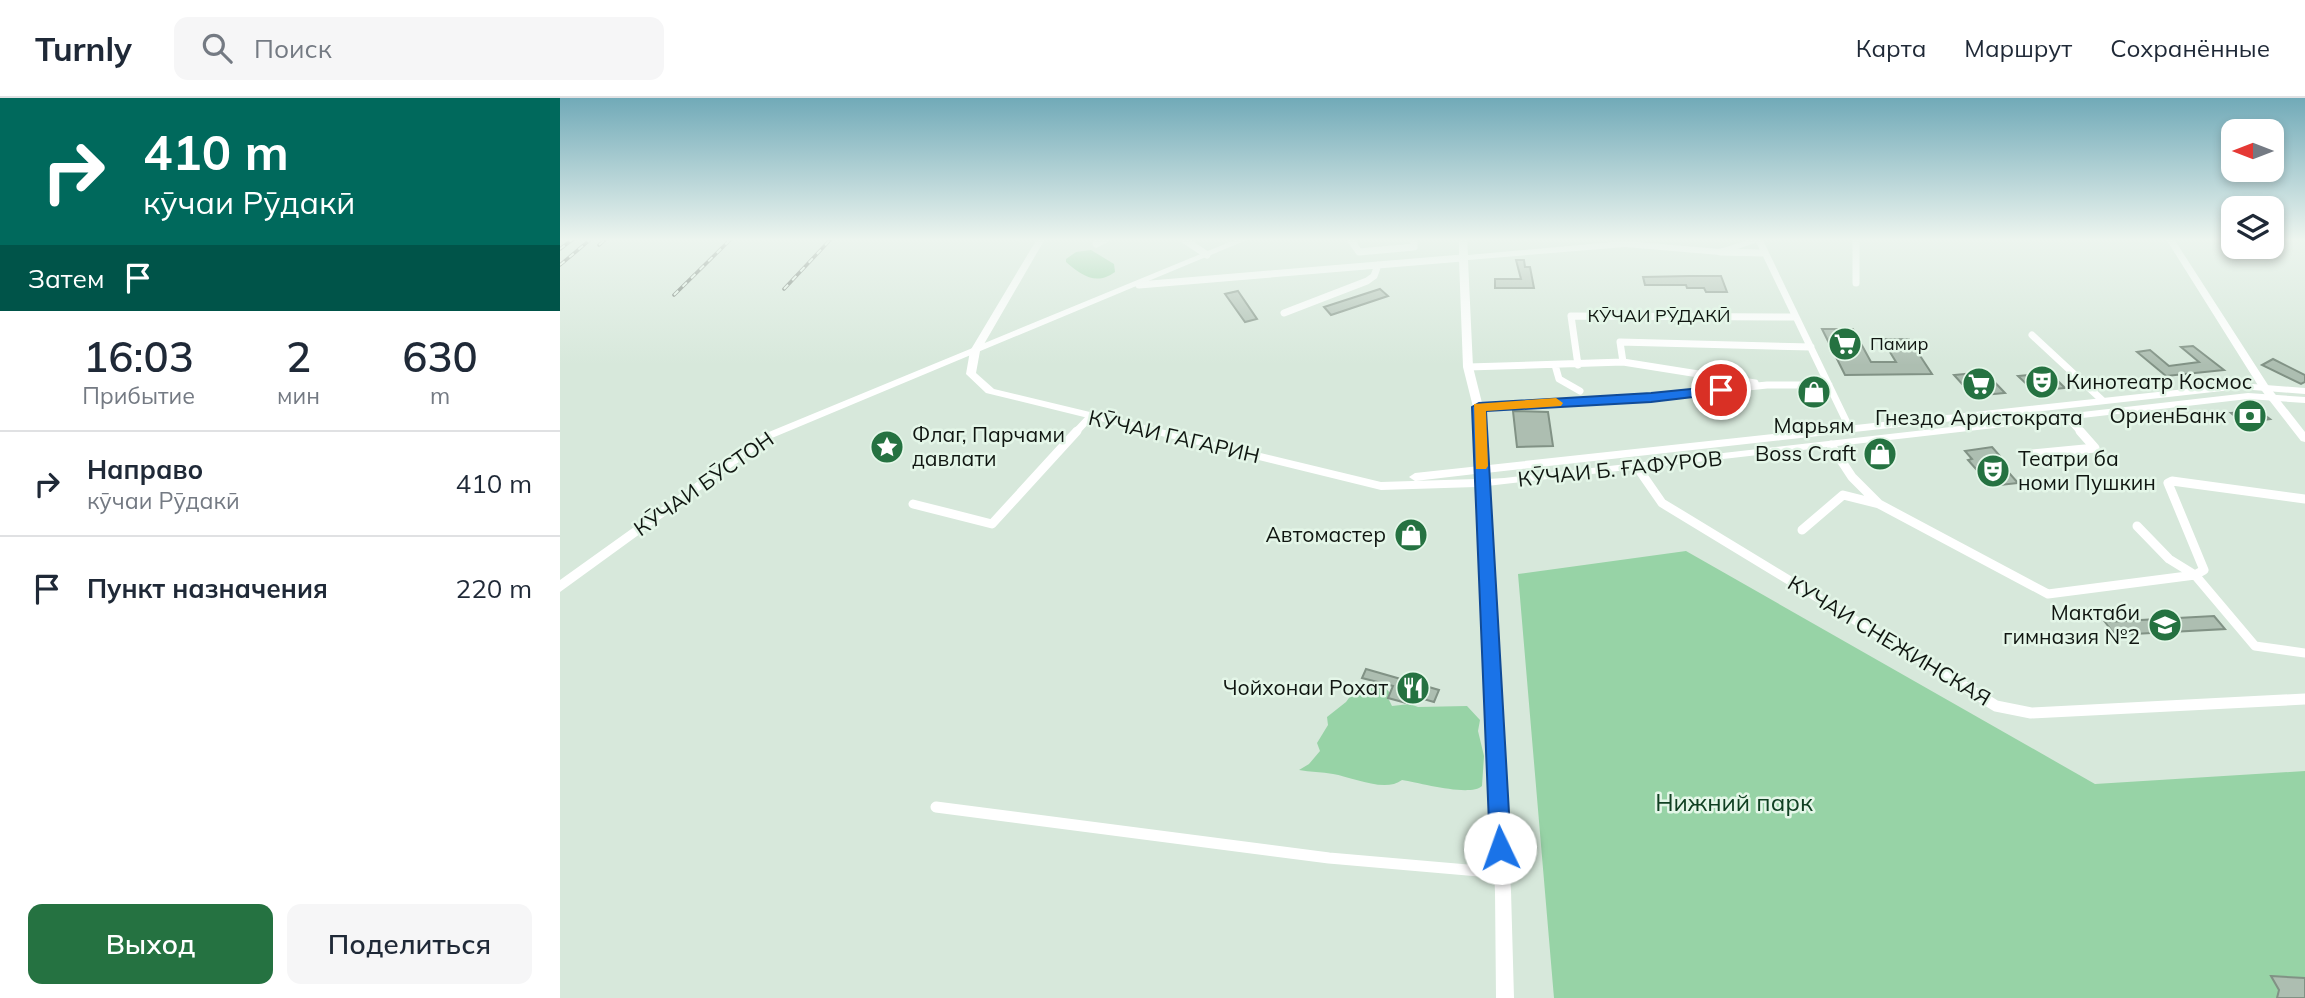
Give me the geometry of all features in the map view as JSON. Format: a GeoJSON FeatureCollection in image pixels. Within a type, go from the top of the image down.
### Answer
{"type":"FeatureCollection","features":[{"type":"Feature","properties":{"kind":"main road"},"geometry":{"type":"LineString","coordinates":[[975,351],[1016,281]]}},
{"type":"Feature","properties":{"kind":"main road","name":"КӮЧАИ БӮСТОН"},"geometry":{"type":"LineString","coordinates":[[560,587],[768,436],[1148,281]]}},
{"type":"Feature","properties":{"kind":"main road"},"geometry":{"type":"LineString","coordinates":[[1463,281],[1468,367],[1479,407],[1502,873],[1505,998]]}},
{"type":"Feature","properties":{"kind":"main road"},"geometry":{"type":"LineString","coordinates":[[2196,281],[2267,392],[2305,439]]}},
{"type":"Feature","properties":{"kind":"main road","name":"КӮЧАИ ГАГАРИН"},"geometry":{"type":"LineString","coordinates":[[975,351],[971,374],[990,391],[1370,483]]}},
{"type":"Feature","properties":{"kind":"main road","name":"КӮЧАИ Б. ҒАФУРОВ"},"geometry":{"type":"LineString","coordinates":[[1481,476],[1664,450],[2240,386],[2305,400]]}},
{"type":"Feature","properties":{"kind":"main road","name":"КӮЧАИ Б. ҒАФУРОВ"},"geometry":{"type":"LineString","coordinates":[[1370,483],[1637,467],[2267,392],[2305,391]]}},
{"type":"Feature","properties":{"kind":"main road"},"geometry":{"type":"LineString","coordinates":[[2055,407],[2067,417]]}},
{"type":"Feature","properties":{"kind":"main road"},"geometry":{"type":"LineString","coordinates":[[1664,450],[1671,463]]}},
{"type":"Feature","properties":{"kind":"street"},"geometry":{"type":"LineString","coordinates":[[1139,285],[1187,281]]}},
{"type":"Feature","properties":{"kind":"street"},"geometry":{"type":"LineString","coordinates":[[1284,313],[1367,281]]}},
{"type":"Feature","properties":{"kind":"street"},"geometry":{"type":"LineString","coordinates":[[1779,281],[1850,429]]}},
{"type":"Feature","properties":{"kind":"street","name":"КӮЧАИ РӮДАКӢ"},"geometry":{"type":"LineString","coordinates":[[1578,365],[1571,316],[1796,317]]}},
{"type":"Feature","properties":{"kind":"street"},"geometry":{"type":"LineString","coordinates":[[2032,335],[2102,400]]}},
{"type":"Feature","properties":{"kind":"street","name":"КӮЧАИ РӮДАКӢ"},"geometry":{"type":"LineString","coordinates":[[1623,362],[1620,342],[1811,347]]}},
{"type":"Feature","properties":{"kind":"street"},"geometry":{"type":"LineString","coordinates":[[1468,367],[1623,362],[1768,385]]}},
{"type":"Feature","properties":{"kind":"street"},"geometry":{"type":"LineString","coordinates":[[1555,365],[1559,379],[1580,391]]}},
{"type":"Feature","properties":{"kind":"street"},"geometry":{"type":"LineString","coordinates":[[1479,407],[1651,397],[1768,385],[1829,385]]}},
{"type":"Feature","properties":{"kind":"street"},"geometry":{"type":"LineString","coordinates":[[913,504],[992,524],[1090,417]]}},
{"type":"Feature","properties":{"kind":"street"},"geometry":{"type":"LineString","coordinates":[[2031,453],[2095,447],[2067,417]]}},
{"type":"Feature","properties":{"kind":"street"},"geometry":{"type":"LineString","coordinates":[[1831,445],[1857,483],[1879,504]]}},
{"type":"Feature","properties":{"kind":"street","name":"КУЧАИ СНЕЖИНСКАЯ"},"geometry":{"type":"LineString","coordinates":[[1637,467],[1662,503],[1996,706],[2031,713],[2305,699]]}},
{"type":"Feature","properties":{"kind":"street"},"geometry":{"type":"LineString","coordinates":[[1802,530],[1843,495],[1879,504],[2048,594],[2195,575],[2204,570],[2168,483],[2180,481],[2305,499]]}},
{"type":"Feature","properties":{"kind":"street"},"geometry":{"type":"LineString","coordinates":[[2137,526],[2169,559],[2195,575],[2255,646],[2305,653]]}},
{"type":"Feature","properties":{"kind":"street"},"geometry":{"type":"LineString","coordinates":[[936,807],[1329,859],[1502,873]]}},
{"type":"Feature","properties":{"kind":"green space","name":"Нижний парк"},"geometry":{"type":"Polygon","coordinates":[[[1686,551],[2095,784],[2305,771],[2305,998],[1554,998],[1518,574],[1686,551]]]}},
{"type":"Feature","properties":{"kind":"green space"},"geometry":{"type":"Polygon","coordinates":[[[1360,683],[1382,684],[1390,693],[1388,698],[1392,706],[1467,706],[1480,720],[1478,731],[1484,756],[1482,786],[1456,790],[1402,780],[1395,784],[1378,785],[1333,774],[1299,770],[1309,764],[1320,751],[1317,743],[1328,725],[1327,717],[1346,702],[1360,683]]]}},
{"type":"Feature","properties":{"kind":"building"},"geometry":{"type":"Polygon","coordinates":[[[1495,281],[1533,281],[1534,288],[1495,288],[1495,281]]]}},
{"type":"Feature","properties":{"kind":"building"},"geometry":{"type":"Polygon","coordinates":[[[1644,281],[1723,281],[1727,292],[1706,292],[1704,288],[1687,288],[1686,285],[1645,285],[1644,281]]]}},
{"type":"Feature","properties":{"kind":"building"},"geometry":{"type":"Polygon","coordinates":[[[1380,289],[1388,296],[1331,315],[1324,307],[1380,289]]]}},
{"type":"Feature","properties":{"kind":"building"},"geometry":{"type":"Polygon","coordinates":[[[1238,291],[1257,319],[1245,322],[1225,294],[1238,291]]]}},
{"type":"Feature","properties":{"kind":"building"},"geometry":{"type":"Polygon","coordinates":[[[1822,329],[1853,329],[1871,362],[1896,362],[1882,339],[1909,339],[1932,374],[1845,375],[1822,329]]]}},
{"type":"Feature","properties":{"kind":"building"},"geometry":{"type":"Polygon","coordinates":[[[2193,346],[2224,370],[2166,376],[2137,352],[2150,350],[2169,366],[2199,362],[2181,347],[2193,346]]]}},
{"type":"Feature","properties":{"kind":"building"},"geometry":{"type":"Polygon","coordinates":[[[2273,359],[2305,375],[2305,382],[2301,384],[2262,365],[2273,359]]]}},
{"type":"Feature","properties":{"kind":"building","name":"Гнездо Аристократа"},"geometry":{"type":"Polygon","coordinates":[[[1985,372],[2005,393],[1973,396],[1954,375],[1985,372]]]}},
{"type":"Feature","properties":{"kind":"building","name":"Кинотеатр Космос"},"geometry":{"type":"Polygon","coordinates":[[[2050,373],[2065,388],[2034,391],[2018,376],[2050,373]]]}},
{"type":"Feature","properties":{"kind":"building","name":"ОриенБанк"},"geometry":{"type":"Polygon","coordinates":[[[2258,410],[2270,419],[2243,423],[2231,413],[2258,410]]]}},
{"type":"Feature","properties":{"kind":"building"},"geometry":{"type":"Polygon","coordinates":[[[1513,411],[1548,412],[1553,446],[1517,447],[1513,411]]]}},
{"type":"Feature","properties":{"kind":"building","name":"Театри ба номи Пушкин"},"geometry":{"type":"Polygon","coordinates":[[[1992,447],[2000,456],[1995,457],[2018,483],[1991,486],[1968,460],[1972,459],[1965,451],[1992,447]]]}},
{"type":"Feature","properties":{"kind":"building","name":"Мактаби гимназия №2"},"geometry":{"type":"Polygon","coordinates":[[[2214,616],[2225,629],[2115,635],[2105,622],[2214,616]]]}},
{"type":"Feature","properties":{"kind":"building","name":"Чойхонаи Рохат"},"geometry":{"type":"Polygon","coordinates":[[[1366,669],[1439,690],[1434,702],[1413,696],[1410,704],[1388,698],[1393,686],[1362,678],[1366,669]]]}},
{"type":"Feature","properties":{"kind":"building"},"geometry":{"type":"Polygon","coordinates":[[[2271,976],[2305,978],[2305,998],[2277,998],[2279,990],[2271,976]]]}},
{"type":"Feature","properties":{"kind":"railway"},"geometry":{"type":"LineString","coordinates":[[674,295],[688,281]]}},
{"type":"Feature","properties":{"kind":"railway"},"geometry":{"type":"LineString","coordinates":[[784,289],[792,281]]}},
{"type":"Feature","properties":{"kind":"slow traffic"},"geometry":{"type":"LineString","coordinates":[[1481,466],[1479,407],[1556,403]]}},
{"type":"Feature","properties":{"kind":"place","name":"Памир"},"geometry":{"type":"Point","coordinates":[1845,344]}},
{"type":"Feature","properties":{"kind":"place","name":"Кинотеатр Космос"},"geometry":{"type":"Point","coordinates":[2042,382]}},
{"type":"Feature","properties":{"kind":"place","name":"Гнездо Аристократа"},"geometry":{"type":"Point","coordinates":[1979,384]}},
{"type":"Feature","properties":{"kind":"place","name":"Марьям"},"geometry":{"type":"Point","coordinates":[1814,392]}},
{"type":"Feature","properties":{"kind":"place","name":"ОриенБанк"},"geometry":{"type":"Point","coordinates":[2250,416]}},
{"type":"Feature","properties":{"kind":"place","name":"Флаг, Парчами давлати"},"geometry":{"type":"Point","coordinates":[887,447]}},
{"type":"Feature","properties":{"kind":"place","name":"Boss Craft"},"geometry":{"type":"Point","coordinates":[1880,454]}},
{"type":"Feature","properties":{"kind":"place","name":"Театри ба номи Пушкин"},"geometry":{"type":"Point","coordinates":[1993,471]}},
{"type":"Feature","properties":{"kind":"place","name":"Автомастер"},"geometry":{"type":"Point","coordinates":[1411,535]}},
{"type":"Feature","properties":{"kind":"place","name":"Мактаби гимназия №2"},"geometry":{"type":"Point","coordinates":[2165,625]}},
{"type":"Feature","properties":{"kind":"place","name":"Чойхонаи Рохат"},"geometry":{"type":"Point","coordinates":[1413,688]}},
{"type":"Feature","properties":{"kind":"route"},"geometry":{"type":"LineString","coordinates":[[1500,848],[1479,407],[1721,390]]}}]}
